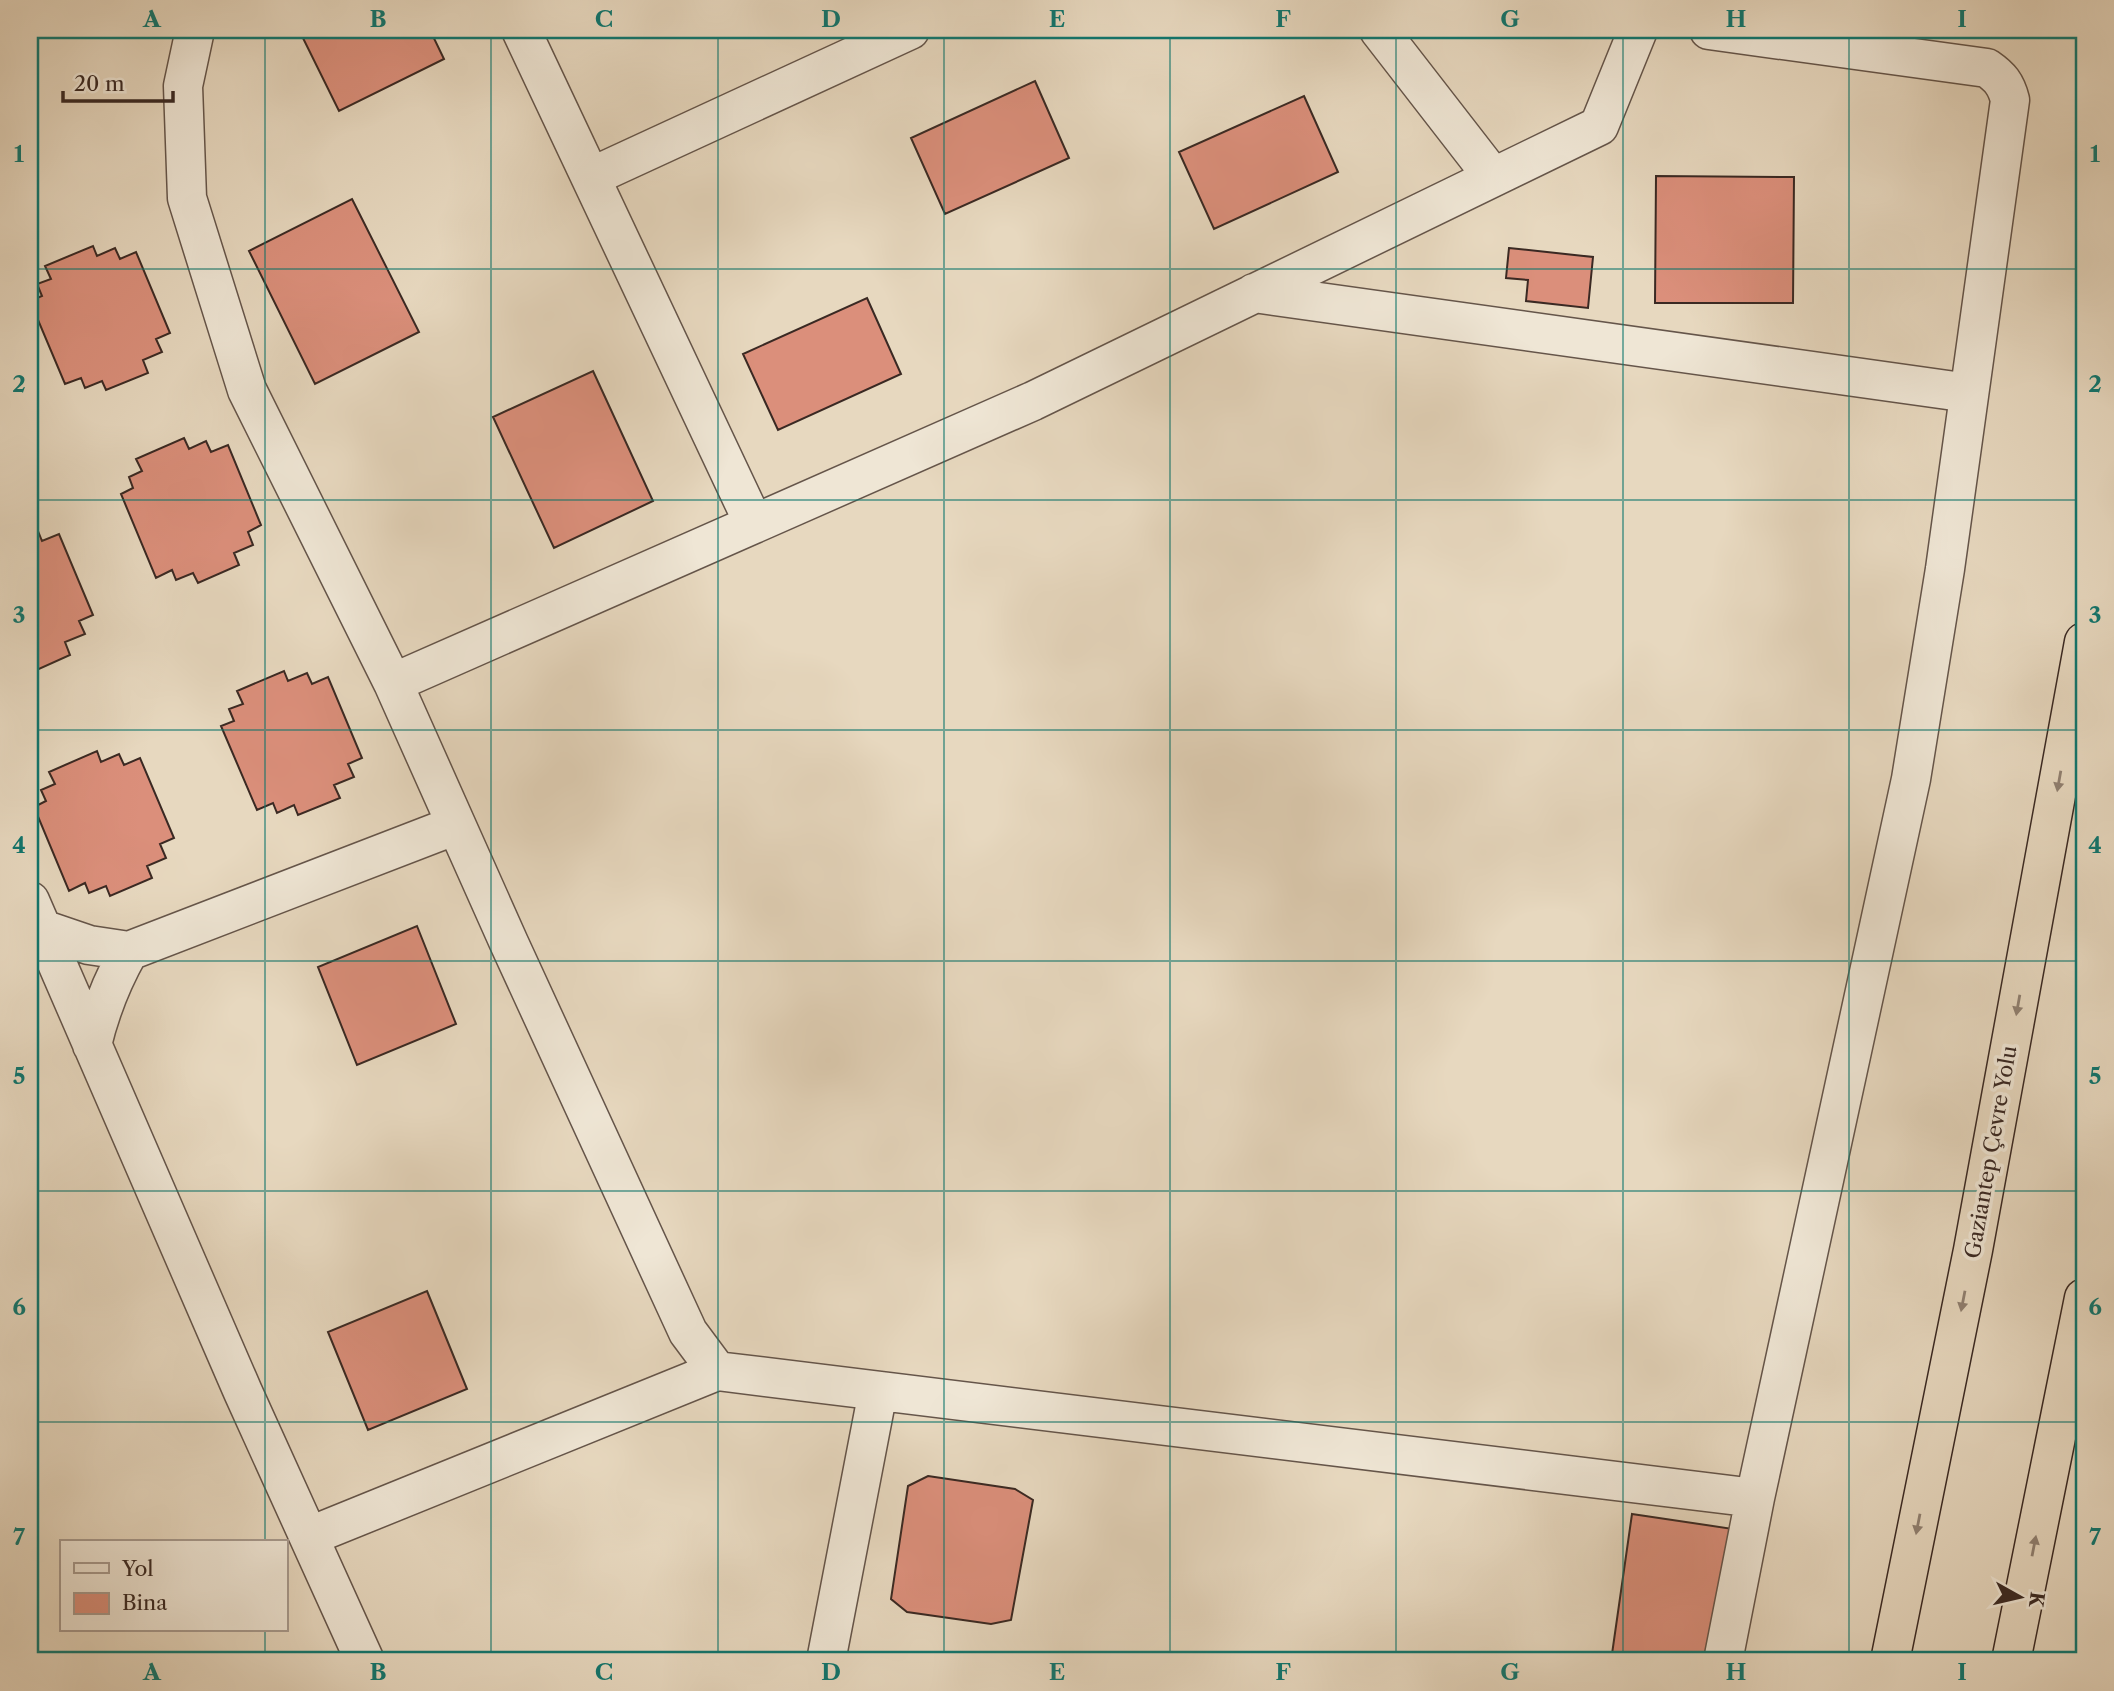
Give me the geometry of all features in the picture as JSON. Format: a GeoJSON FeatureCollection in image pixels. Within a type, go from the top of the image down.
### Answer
{"type":"FeatureCollection","features":[{"type":"Feature","properties":{"kind":"highway","name":"Gaziantep Çevre Yolu"},"geometry":{"type":"LineString","coordinates":[[1890,1661],[1973,1250],[2084,642]]}},
{"type":"Feature","properties":{"kind":"highway"},"geometry":{"type":"LineString","coordinates":[[2011,1661],[2084,1298]]}},
{"type":"Feature","properties":{"kind":"street"},"geometry":{"type":"LineString","coordinates":[[195,30],[183,86],[187,198],[247,390],[393,683],[688,1332],[717,1371]]}},
{"type":"Feature","properties":{"kind":"street"},"geometry":{"type":"LineString","coordinates":[[521,30],[754,524]]}},
{"type":"Feature","properties":{"kind":"street"},"geometry":{"type":"LineString","coordinates":[[591,177],[910,30]]}},
{"type":"Feature","properties":{"kind":"street"},"geometry":{"type":"LineString","coordinates":[[1379,30],[1493,177]]}},
{"type":"Feature","properties":{"kind":"street"},"geometry":{"type":"LineString","coordinates":[[393,683],[1033,401],[1599,126],[1638,30]]}},
{"type":"Feature","properties":{"kind":"street"},"geometry":{"type":"LineString","coordinates":[[1709,30],[1987,68],[2006,86],[2010,100],[1945,569],[1911,779],[1755,1498],[1723,1661]]}},
{"type":"Feature","properties":{"kind":"street"},"geometry":{"type":"LineString","coordinates":[[1254,293],[1969,393]]}},
{"type":"Feature","properties":{"kind":"street"},"geometry":{"type":"LineString","coordinates":[[36,915],[89,946],[129,951],[456,825]]}},
{"type":"Feature","properties":{"kind":"street"},"geometry":{"type":"LineString","coordinates":[[36,915],[243,1392],[365,1661]]}},
{"type":"Feature","properties":{"kind":"street"},"geometry":{"type":"LineString","coordinates":[[92,1045],[109,988],[129,951]]}},
{"type":"Feature","properties":{"kind":"street"},"geometry":{"type":"LineString","coordinates":[[310,1536],[717,1371],[1755,1498]]}},
{"type":"Feature","properties":{"kind":"street"},"geometry":{"type":"LineString","coordinates":[[826,1661],[878,1391]]}},
{"type":"Feature","properties":{"kind":"building"},"geometry":{"type":"Polygon","coordinates":[[[299,30],[430,30],[444,59],[339,111],[299,30]]]}},
{"type":"Feature","properties":{"kind":"building"},"geometry":{"type":"Polygon","coordinates":[[[1035,81],[1069,158],[945,214],[911,138],[1035,81]]]}},
{"type":"Feature","properties":{"kind":"building"},"geometry":{"type":"Polygon","coordinates":[[[1304,96],[1338,172],[1214,229],[1179,152],[1304,96]]]}},
{"type":"Feature","properties":{"kind":"building"},"geometry":{"type":"Polygon","coordinates":[[[1656,176],[1794,177],[1793,303],[1655,303],[1656,176]]]}},
{"type":"Feature","properties":{"kind":"building"},"geometry":{"type":"Polygon","coordinates":[[[352,199],[419,332],[315,384],[249,251],[352,199]]]}},
{"type":"Feature","properties":{"kind":"building"},"geometry":{"type":"Polygon","coordinates":[[[93,246],[97,256],[115,248],[120,259],[136,252],[170,333],[156,339],[162,352],[143,360],[148,373],[106,390],[102,381],[85,388],[81,378],[65,384],[30,301],[42,296],[37,284],[51,279],[45,266],[93,246]]]}},
{"type":"Feature","properties":{"kind":"building"},"geometry":{"type":"Polygon","coordinates":[[[1509,248],[1593,257],[1588,308],[1526,301],[1528,280],[1506,278],[1509,248]]]}},
{"type":"Feature","properties":{"kind":"building"},"geometry":{"type":"Polygon","coordinates":[[[867,298],[901,374],[778,430],[743,354],[867,298]]]}},
{"type":"Feature","properties":{"kind":"building"},"geometry":{"type":"Polygon","coordinates":[[[593,371],[653,501],[554,548],[493,417],[593,371]]]}},
{"type":"Feature","properties":{"kind":"building"},"geometry":{"type":"Polygon","coordinates":[[[184,438],[189,449],[206,441],[211,452],[228,445],[261,525],[248,532],[253,545],[234,553],[239,565],[198,583],[193,573],[176,580],[172,570],[156,578],[121,494],[133,488],[129,477],[142,471],[136,459],[184,438]]]}},
{"type":"Feature","properties":{"kind":"building"},"geometry":{"type":"Polygon","coordinates":[[[38,531],[42,541],[59,534],[93,615],[79,621],[85,634],[65,642],[70,655],[30,673],[30,534],[38,531]]]}},
{"type":"Feature","properties":{"kind":"building"},"geometry":{"type":"Polygon","coordinates":[[[284,671],[288,681],[307,673],[312,684],[328,677],[362,758],[348,764],[354,777],[334,785],[340,798],[298,815],[294,805],[277,813],[273,803],[257,810],[221,726],[234,721],[229,709],[243,704],[237,691],[284,671]]]}},
{"type":"Feature","properties":{"kind":"building"},"geometry":{"type":"Polygon","coordinates":[[[97,751],[101,762],[119,754],[124,765],[140,758],[174,838],[160,844],[166,858],[147,866],[152,878],[110,896],[106,886],[89,893],[85,883],[69,891],[34,807],[46,801],[41,790],[55,784],[49,772],[97,751]]]}},
{"type":"Feature","properties":{"kind":"building"},"geometry":{"type":"Polygon","coordinates":[[[417,926],[456,1024],[357,1065],[318,967],[417,926]]]}},
{"type":"Feature","properties":{"kind":"building"},"geometry":{"type":"Polygon","coordinates":[[[427,1291],[467,1389],[368,1430],[328,1332],[427,1291]]]}},
{"type":"Feature","properties":{"kind":"building"},"geometry":{"type":"Polygon","coordinates":[[[928,1476],[1015,1489],[1033,1500],[1011,1620],[991,1624],[907,1612],[891,1599],[908,1486],[928,1476]]]}},
{"type":"Feature","properties":{"kind":"building"},"geometry":{"type":"Polygon","coordinates":[[[1632,1514],[1733,1529],[1713,1661],[1611,1661],[1632,1514]]]}}]}
